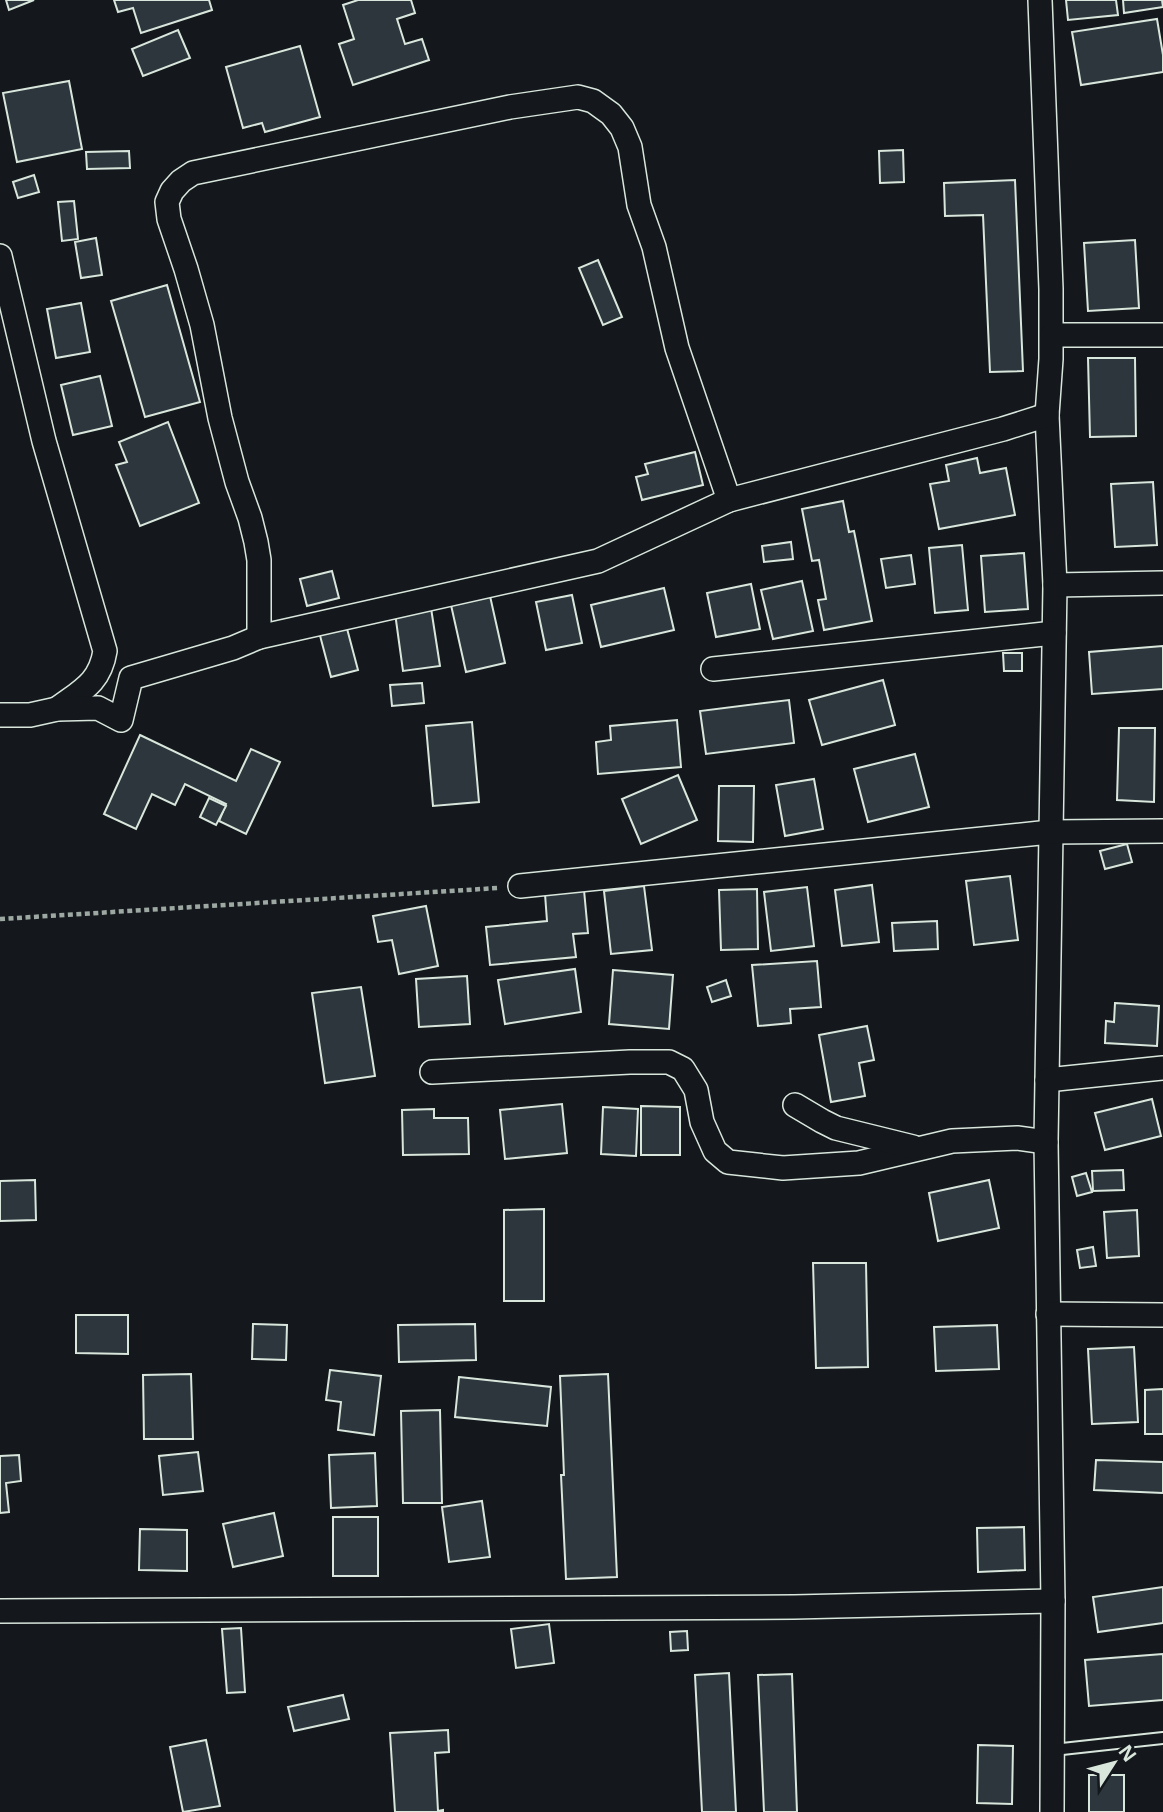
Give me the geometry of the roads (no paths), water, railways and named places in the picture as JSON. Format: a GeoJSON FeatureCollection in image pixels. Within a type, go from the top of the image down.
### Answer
{"type":"FeatureCollection","features":[{"type":"Feature","properties":{"kind":"street"},"geometry":{"type":"LineString","coordinates":[[1040,0],[1052,335],[1047,415],[1055,585],[1046,1080],[1052,1812]]}},
{"type":"Feature","properties":{"kind":"street"},"geometry":{"type":"LineString","coordinates":[[259,637],[259,560],[256,542],[220,418],[202,325],[168,211],[167,202],[172,191],[193,173],[510,107],[578,97],[593,101],[611,114],[622,128],[629,147],[639,205],[654,247],[677,348],[729,500]]}},
{"type":"Feature","properties":{"kind":"street"},"geometry":{"type":"LineString","coordinates":[[0,256],[44,441],[105,651],[102,667],[94,680],[57,709]]}},
{"type":"Feature","properties":{"kind":"street"},"geometry":{"type":"LineString","coordinates":[[1052,335],[1163,335]]}},
{"type":"Feature","properties":{"kind":"street"},"geometry":{"type":"LineString","coordinates":[[131,678],[233,648],[259,637],[598,561],[729,500],[1003,429],[1047,415]]}},
{"type":"Feature","properties":{"kind":"street"},"geometry":{"type":"LineString","coordinates":[[1055,585],[1163,583]]}},
{"type":"Feature","properties":{"kind":"street"},"geometry":{"type":"LineString","coordinates":[[713,669],[1054,633]]}},
{"type":"Feature","properties":{"kind":"street"},"geometry":{"type":"LineString","coordinates":[[105,651],[131,678]]}},
{"type":"Feature","properties":{"kind":"street"},"geometry":{"type":"LineString","coordinates":[[0,715],[30,715],[57,709],[98,708],[121,720],[131,678]]}},
{"type":"Feature","properties":{"kind":"street"},"geometry":{"type":"LineString","coordinates":[[520,886],[1050,832],[1163,831]]}},
{"type":"Feature","properties":{"kind":"street"},"geometry":{"type":"LineString","coordinates":[[432,1072],[668,1062],[683,1069],[696,1090],[702,1122],[715,1151],[728,1162],[783,1168],[859,1163],[952,1141],[1017,1138],[1046,1142]]}},
{"type":"Feature","properties":{"kind":"street"},"geometry":{"type":"LineString","coordinates":[[1046,1080],[1163,1068]]}},
{"type":"Feature","properties":{"kind":"street"},"geometry":{"type":"LineString","coordinates":[[795,1105],[836,1128],[918,1149]]}},
{"type":"Feature","properties":{"kind":"street"},"geometry":{"type":"LineString","coordinates":[[1048,1314],[1163,1315]]}},
{"type":"Feature","properties":{"kind":"street"},"geometry":{"type":"LineString","coordinates":[[0,1611],[780,1607],[1052,1601]]}},
{"type":"Feature","properties":{"kind":"lane"},"geometry":{"type":"LineString","coordinates":[[1052,1750],[1163,1738]]}}]}
